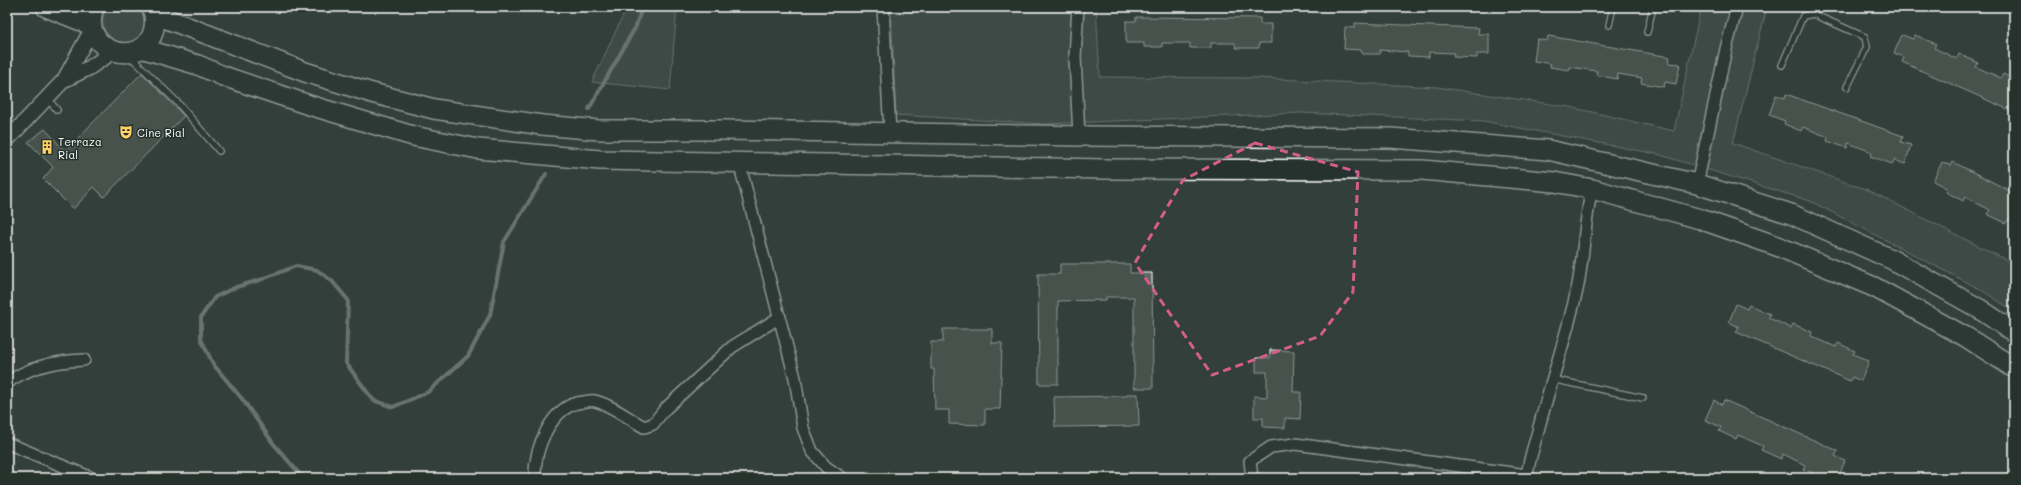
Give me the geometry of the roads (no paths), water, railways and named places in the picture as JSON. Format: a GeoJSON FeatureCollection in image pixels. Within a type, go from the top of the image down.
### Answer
{"type":"FeatureCollection","features":[{"type":"Feature","properties":{"kind":"highway"},"geometry":{"type":"LineString","coordinates":[[46,7],[92,20],[100,43],[127,51],[198,65],[223,76],[309,105],[412,136],[478,149],[600,160],[1105,169],[1422,170],[1554,182],[1592,189],[1700,219],[1784,248],[1874,287],[1966,337],[2014,368]]}},
{"type":"Feature","properties":{"kind":"highway"},"geometry":{"type":"LineString","coordinates":[[127,51],[151,37],[155,22],[153,9]]}},
{"type":"Feature","properties":{"kind":"highway"},"geometry":{"type":"LineString","coordinates":[[153,9],[305,72],[372,93],[434,109],[491,118],[599,130],[722,130],[1079,136],[1390,138],[1548,150],[1697,184],[1791,214],[1891,259],[1978,308],[2014,332]]}},
{"type":"Feature","properties":{"kind":"street"},"geometry":{"type":"LineString","coordinates":[[883,7],[890,133]]}},
{"type":"Feature","properties":{"kind":"street"},"geometry":{"type":"LineString","coordinates":[[1078,7],[1075,57],[1079,136]]}},
{"type":"Feature","properties":{"kind":"street"},"geometry":{"type":"LineString","coordinates":[[1697,184],[1726,49],[1737,7]]}},
{"type":"Feature","properties":{"kind":"street"},"geometry":{"type":"LineString","coordinates":[[7,140],[64,80],[92,20]]}},
{"type":"Feature","properties":{"kind":"street"},"geometry":{"type":"LineString","coordinates":[[64,80],[127,51]]}},
{"type":"Feature","properties":{"kind":"street"},"geometry":{"type":"LineString","coordinates":[[739,162],[795,378],[803,428],[812,451],[826,467],[842,478]]}},
{"type":"Feature","properties":{"kind":"street"},"geometry":{"type":"LineString","coordinates":[[1252,478],[1250,461],[1271,447],[1295,444],[1527,476],[1551,379],[1564,340],[1577,290],[1586,237],[1586,212],[1592,189]]}},
{"type":"Feature","properties":{"kind":"street"},"geometry":{"type":"LineString","coordinates":[[536,478],[540,444],[556,416],[573,403],[594,400],[644,427],[653,424],[665,409],[732,347],[780,317]]}},
{"type":"Feature","properties":{"kind":"street"},"geometry":{"type":"LineString","coordinates":[[7,383],[17,376],[41,366],[63,361],[84,360]]}},
{"type":"Feature","properties":{"kind":"street"},"geometry":{"type":"LineString","coordinates":[[7,443],[92,478]]}},
{"type":"Feature","properties":{"kind":"lane"},"geometry":{"type":"LineString","coordinates":[[1610,26],[1613,7]]}},
{"type":"Feature","properties":{"kind":"lane"},"geometry":{"type":"LineString","coordinates":[[1647,32],[1653,7]]}},
{"type":"Feature","properties":{"kind":"lane"},"geometry":{"type":"LineString","coordinates":[[1782,65],[1803,16],[1813,14],[1865,37],[1867,46],[1847,86]]}},
{"type":"Feature","properties":{"kind":"lane"},"geometry":{"type":"LineString","coordinates":[[127,51],[178,104],[219,151]]}},
{"type":"Feature","properties":{"kind":"lane"},"geometry":{"type":"LineString","coordinates":[[47,98],[57,110]]}},
{"type":"Feature","properties":{"kind":"lane"},"geometry":{"type":"LineString","coordinates":[[1551,379],[1643,398]]}},
{"type":"Feature","properties":{"kind":"waterway"},"geometry":{"type":"LineString","coordinates":[[589,109],[636,26],[642,7]]}},
{"type":"Feature","properties":{"kind":"waterway"},"geometry":{"type":"LineString","coordinates":[[303,478],[273,443],[243,400],[213,364],[201,339],[201,317],[215,297],[236,287],[260,280],[296,266],[317,270],[332,281],[348,300],[346,363],[373,400],[393,407],[428,392],[468,356],[490,315],[504,242],[546,174]]}},
{"type":"Feature","properties":{"kind":"place","name":"Cine Rial"},"geometry":{"type":"Point","coordinates":[126,132]}},
{"type":"Feature","properties":{"kind":"place","name":"Terraza Rial"},"geometry":{"type":"Point","coordinates":[47,147]}}]}
